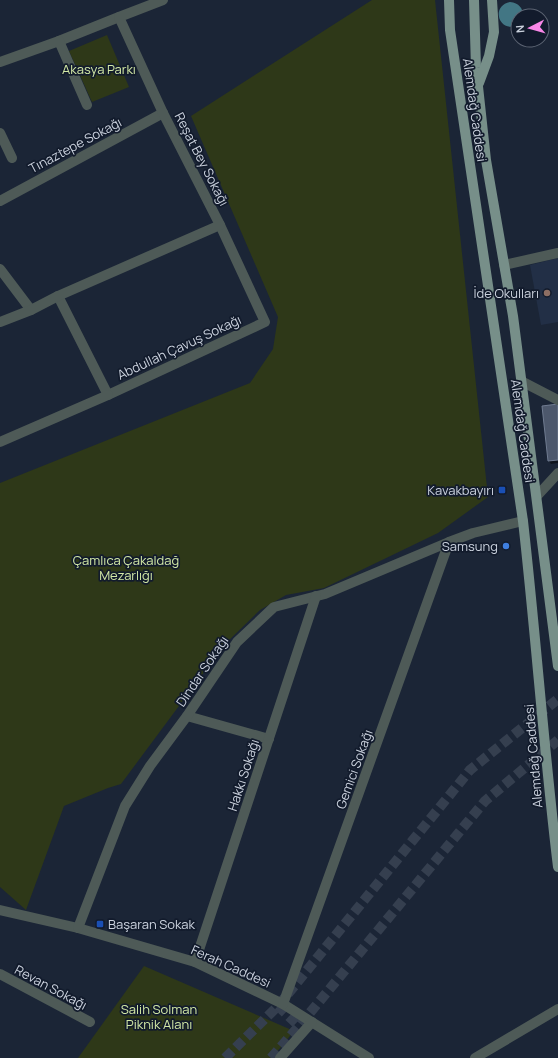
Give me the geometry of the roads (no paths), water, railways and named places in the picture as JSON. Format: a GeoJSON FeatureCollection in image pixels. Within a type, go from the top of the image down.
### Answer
{"type":"FeatureCollection","features":[{"type":"Feature","properties":{"kind":"main road"},"geometry":{"type":"LineString","coordinates":[[442,0],[450,30]]}},
{"type":"Feature","properties":{"kind":"main road","name":"Alemdağ Caddesi"},"geometry":{"type":"LineString","coordinates":[[448,0],[450,30],[523,521],[558,867]]}},
{"type":"Feature","properties":{"kind":"main road","name":"Alemdağ Caddesi"},"geometry":{"type":"LineString","coordinates":[[474,0],[478,84],[486,160],[513,316],[558,666]]}},
{"type":"Feature","properties":{"kind":"main road"},"geometry":{"type":"LineString","coordinates":[[478,84],[489,56],[494,32],[492,0]]}},
{"type":"Feature","properties":{"kind":"main road"},"geometry":{"type":"LineString","coordinates":[[548,582],[558,614]]}},
{"type":"Feature","properties":{"kind":"street"},"geometry":{"type":"LineString","coordinates":[[0,62],[59,41],[119,17],[148,3],[163,0]]}},
{"type":"Feature","properties":{"kind":"street","name":"Reşat Bey Sokağı"},"geometry":{"type":"LineString","coordinates":[[0,322],[31,310],[58,296],[220,225],[163,113],[119,17]]}},
{"type":"Feature","properties":{"kind":"street"},"geometry":{"type":"LineString","coordinates":[[59,41],[87,105]]}},
{"type":"Feature","properties":{"kind":"street","name":"Tınaztepe Sokağı"},"geometry":{"type":"LineString","coordinates":[[0,201],[163,113]]}},
{"type":"Feature","properties":{"kind":"street"},"geometry":{"type":"LineString","coordinates":[[0,133],[12,158]]}},
{"type":"Feature","properties":{"kind":"street","name":"Abdullah Çavuş Sokağı"},"geometry":{"type":"LineString","coordinates":[[58,296],[108,395],[265,322],[220,225]]}},
{"type":"Feature","properties":{"kind":"street"},"geometry":{"type":"LineString","coordinates":[[504,265],[558,253]]}},
{"type":"Feature","properties":{"kind":"street"},"geometry":{"type":"LineString","coordinates":[[0,269],[31,310]]}},
{"type":"Feature","properties":{"kind":"street"},"geometry":{"type":"LineString","coordinates":[[521,381],[558,400]]}},
{"type":"Feature","properties":{"kind":"street"},"geometry":{"type":"LineString","coordinates":[[0,442],[108,395]]}},
{"type":"Feature","properties":{"kind":"street"},"geometry":{"type":"LineString","coordinates":[[536,496],[558,473]]}},
{"type":"Feature","properties":{"kind":"street","name":"Dindar Sokağı"},"geometry":{"type":"LineString","coordinates":[[78,928],[124,806],[150,766],[187,716],[237,642],[274,607],[325,594],[473,533],[523,521]]}},
{"type":"Feature","properties":{"kind":"street","name":"Gemici Sokağı"},"geometry":{"type":"LineString","coordinates":[[283,1004],[449,542]]}},
{"type":"Feature","properties":{"kind":"street","name":"Hakkı Sokağı"},"geometry":{"type":"LineString","coordinates":[[195,962],[316,596]]}},
{"type":"Feature","properties":{"kind":"street"},"geometry":{"type":"LineString","coordinates":[[187,716],[269,739]]}},
{"type":"Feature","properties":{"kind":"street","name":"Ferah Caddesi"},"geometry":{"type":"LineString","coordinates":[[0,910],[78,928],[195,962],[283,1004],[369,1058]]}},
{"type":"Feature","properties":{"kind":"street","name":"Revan Sokağı"},"geometry":{"type":"LineString","coordinates":[[0,974],[90,1022]]}},
{"type":"Feature","properties":{"kind":"street"},"geometry":{"type":"LineString","coordinates":[[475,1058],[558,1009]]}},
{"type":"Feature","properties":{"kind":"street"},"geometry":{"type":"LineString","coordinates":[[280,1058],[312,1022]]}},
{"type":"Feature","properties":{"kind":"tunnel"},"geometry":{"type":"LineString","coordinates":[[225,1058],[278,1006],[470,770],[558,699]]}},
{"type":"Feature","properties":{"kind":"tunnel"},"geometry":{"type":"LineString","coordinates":[[271,1058],[485,801],[558,740]]}},
{"type":"Feature","properties":{"kind":"tunnel"},"geometry":{"type":"LineString","coordinates":[[278,1006],[299,1026]]}},
{"type":"Feature","properties":{"kind":"place","name":"İde Okulları"},"geometry":{"type":"Point","coordinates":[547,293]}},
{"type":"Feature","properties":{"kind":"place","name":"Kavakbayırı"},"geometry":{"type":"Point","coordinates":[502,490]}},
{"type":"Feature","properties":{"kind":"place","name":"Samsung"},"geometry":{"type":"Point","coordinates":[506,546]}},
{"type":"Feature","properties":{"kind":"place","name":"Başaran Sokak"},"geometry":{"type":"Point","coordinates":[100,924]}},
{"type":"Feature","properties":{"kind":"park label","name":"Akasya Parkı"},"geometry":{"type":"Point","coordinates":[99,69]}},
{"type":"Feature","properties":{"kind":"park label","name":"Çamlıca Çakaldağ Mezarlığı"},"geometry":{"type":"Point","coordinates":[126,568]}},
{"type":"Feature","properties":{"kind":"park label","name":"Salih Solman Piknik Alanı"},"geometry":{"type":"Point","coordinates":[159,1016]}}]}
